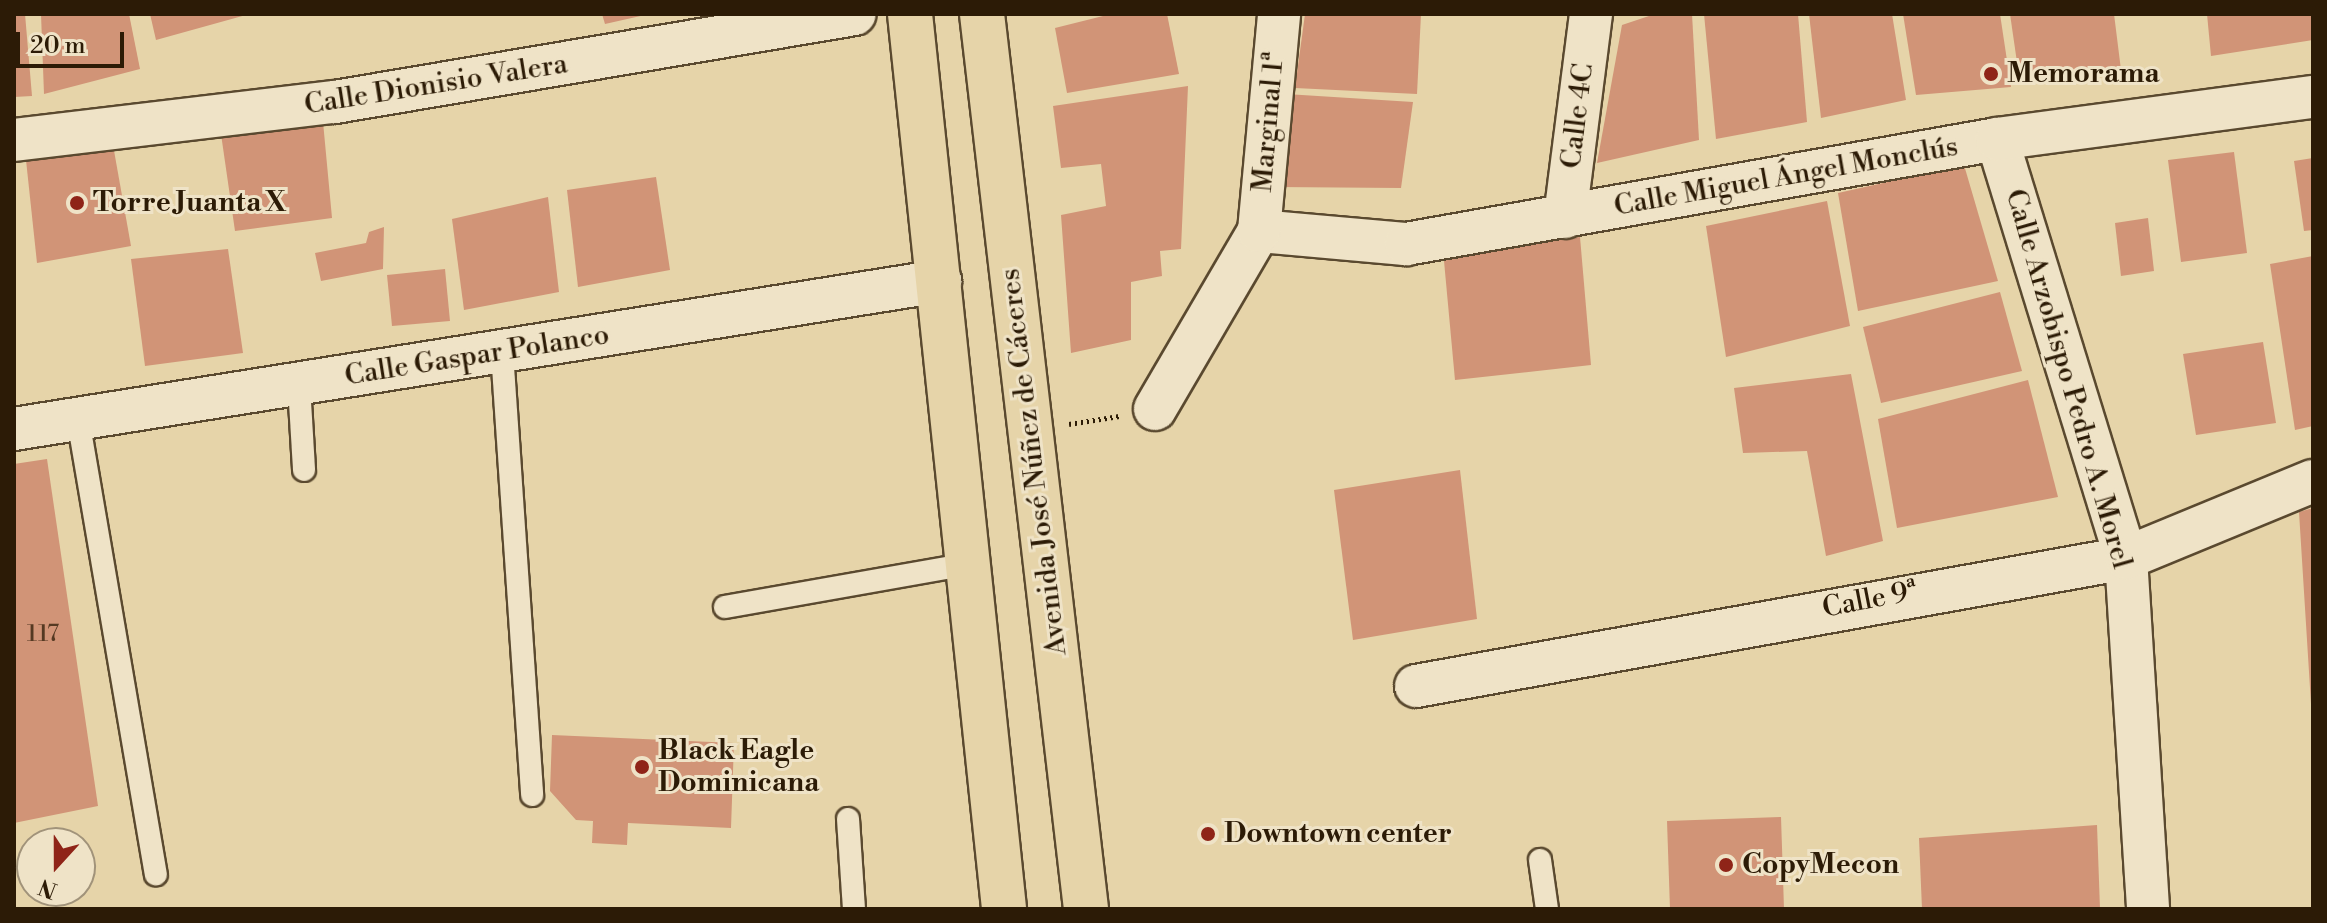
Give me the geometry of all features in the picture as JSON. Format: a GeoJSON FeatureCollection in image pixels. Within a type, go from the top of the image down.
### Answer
{"type":"FeatureCollection","features":[{"type":"Feature","properties":{"kind":"main road"},"geometry":{"type":"LineString","coordinates":[[910,14],[1004,909]]}},
{"type":"Feature","properties":{"kind":"main road","name":"Avenida José Núñez de Cáceres"},"geometry":{"type":"LineString","coordinates":[[982,14],[1086,909]]}},
{"type":"Feature","properties":{"kind":"street","name":"Calle Dionisio Valera"},"geometry":{"type":"LineString","coordinates":[[14,140],[335,102],[855,14]]}},
{"type":"Feature","properties":{"kind":"street","name":"Marginal 1ª"},"geometry":{"type":"LineString","coordinates":[[1259,231],[1279,14]]}},
{"type":"Feature","properties":{"kind":"street","name":"Calle 4C"},"geometry":{"type":"LineString","coordinates":[[1565,217],[1591,14]]}},
{"type":"Feature","properties":{"kind":"street","name":"Calle Miguel Ángel Monclús"},"geometry":{"type":"LineString","coordinates":[[1259,231],[1406,244],[1997,139],[2313,97]]}},
{"type":"Feature","properties":{"kind":"street","name":"Calle Arzobispo Pedro A. Morel"},"geometry":{"type":"LineString","coordinates":[[1997,139],[2126,558],[2148,909]]}},
{"type":"Feature","properties":{"kind":"street"},"geometry":{"type":"LineString","coordinates":[[1155,409],[1259,231]]}},
{"type":"Feature","properties":{"kind":"street","name":"Calle Gaspar Polanco"},"geometry":{"type":"LineString","coordinates":[[14,429],[940,281]]}},
{"type":"Feature","properties":{"kind":"street","name":"Calle 9ª"},"geometry":{"type":"LineString","coordinates":[[1416,686],[2126,558],[2313,481]]}},
{"type":"Feature","properties":{"kind":"lane"},"geometry":{"type":"LineString","coordinates":[[502,352],[532,795]]}},
{"type":"Feature","properties":{"kind":"lane"},"geometry":{"type":"LineString","coordinates":[[299,385],[304,470]]}},
{"type":"Feature","properties":{"kind":"lane"},"geometry":{"type":"LineString","coordinates":[[78,419],[156,874]]}},
{"type":"Feature","properties":{"kind":"lane"},"geometry":{"type":"LineString","coordinates":[[725,607],[969,564]]}},
{"type":"Feature","properties":{"kind":"lane"},"geometry":{"type":"LineString","coordinates":[[848,819],[854,909]]}},
{"type":"Feature","properties":{"kind":"lane"},"geometry":{"type":"LineString","coordinates":[[1540,860],[1547,909]]}},
{"type":"Feature","properties":{"kind":"path"},"geometry":{"type":"LineString","coordinates":[[1030,431],[1155,409]]}},
{"type":"Feature","properties":{"kind":"building"},"geometry":{"type":"Polygon","coordinates":[[[14,14],[25,14],[32,96],[14,97],[14,14]]]}},
{"type":"Feature","properties":{"kind":"building"},"geometry":{"type":"Polygon","coordinates":[[[41,14],[129,14],[140,69],[44,94],[41,14]]]}},
{"type":"Feature","properties":{"kind":"building"},"geometry":{"type":"Polygon","coordinates":[[[150,14],[246,14],[246,15],[156,40],[150,14]]]}},
{"type":"Feature","properties":{"kind":"building"},"geometry":{"type":"Polygon","coordinates":[[[602,14],[645,14],[645,15],[605,24],[602,14]]]}},
{"type":"Feature","properties":{"kind":"building"},"geometry":{"type":"Polygon","coordinates":[[[1111,14],[1167,14],[1179,74],[1067,93],[1055,28],[1111,14]]]}},
{"type":"Feature","properties":{"kind":"building"},"geometry":{"type":"Polygon","coordinates":[[[1305,14],[1421,14],[1417,94],[1295,88],[1305,14]]]}},
{"type":"Feature","properties":{"kind":"building"},"geometry":{"type":"Polygon","coordinates":[[[1655,14],[1692,14],[1699,140],[1597,163],[1622,25],[1655,14]]]}},
{"type":"Feature","properties":{"kind":"building"},"geometry":{"type":"Polygon","coordinates":[[[1704,14],[1798,14],[1807,122],[1716,139],[1704,14]]]}},
{"type":"Feature","properties":{"kind":"building"},"geometry":{"type":"Polygon","coordinates":[[[1809,14],[1892,14],[1906,100],[1821,118],[1809,14]]]}},
{"type":"Feature","properties":{"kind":"building"},"geometry":{"type":"Polygon","coordinates":[[[1903,14],[2000,14],[2011,87],[1916,95],[1903,14]]]}},
{"type":"Feature","properties":{"kind":"building"},"geometry":{"type":"Polygon","coordinates":[[[2010,14],[2114,14],[2121,70],[2020,83],[2010,14]]]}},
{"type":"Feature","properties":{"kind":"building"},"geometry":{"type":"Polygon","coordinates":[[[2207,14],[2313,14],[2313,40],[2211,56],[2207,14]]]}},
{"type":"Feature","properties":{"kind":"building"},"geometry":{"type":"Polygon","coordinates":[[[1188,86],[1181,249],[1160,251],[1162,276],[1131,282],[1131,340],[1071,353],[1061,215],[1106,206],[1101,164],[1061,168],[1053,106],[1188,86]]]}},
{"type":"Feature","properties":{"kind":"building"},"geometry":{"type":"Polygon","coordinates":[[[1286,94],[1413,102],[1401,188],[1276,187],[1286,94]]]}},
{"type":"Feature","properties":{"kind":"building"},"geometry":{"type":"Polygon","coordinates":[[[323,122],[332,218],[235,231],[221,134],[323,122]]]}},
{"type":"Feature","properties":{"kind":"building","name":"Torre Juanta X"},"geometry":{"type":"Polygon","coordinates":[[[113,145],[131,246],[37,263],[26,160],[113,145]]]}},
{"type":"Feature","properties":{"kind":"building"},"geometry":{"type":"Polygon","coordinates":[[[2234,152],[2247,253],[2181,262],[2168,160],[2234,152]]]}},
{"type":"Feature","properties":{"kind":"building"},"geometry":{"type":"Polygon","coordinates":[[[2313,158],[2313,230],[2304,231],[2294,161],[2313,158]]]}},
{"type":"Feature","properties":{"kind":"building"},"geometry":{"type":"Polygon","coordinates":[[[1964,165],[1998,281],[1858,311],[1838,193],[1964,165]]]}},
{"type":"Feature","properties":{"kind":"building"},"geometry":{"type":"Polygon","coordinates":[[[656,177],[670,270],[578,287],[567,190],[656,177]]]}},
{"type":"Feature","properties":{"kind":"building"},"geometry":{"type":"Polygon","coordinates":[[[548,197],[559,292],[464,310],[452,219],[548,197]]]}},
{"type":"Feature","properties":{"kind":"building"},"geometry":{"type":"Polygon","coordinates":[[[1827,201],[1850,326],[1726,357],[1706,226],[1827,201]]]}},
{"type":"Feature","properties":{"kind":"building"},"geometry":{"type":"Polygon","coordinates":[[[2148,218],[2154,271],[2121,276],[2115,223],[2148,218]]]}},
{"type":"Feature","properties":{"kind":"building"},"geometry":{"type":"Polygon","coordinates":[[[384,227],[383,269],[321,281],[315,253],[366,243],[369,232],[384,227]]]}},
{"type":"Feature","properties":{"kind":"building"},"geometry":{"type":"Polygon","coordinates":[[[1580,237],[1591,365],[1455,380],[1443,250],[1580,237]]]}},
{"type":"Feature","properties":{"kind":"building"},"geometry":{"type":"Polygon","coordinates":[[[228,249],[243,353],[145,366],[131,259],[228,249]]]}},
{"type":"Feature","properties":{"kind":"building"},"geometry":{"type":"Polygon","coordinates":[[[2313,256],[2313,426],[2295,430],[2270,264],[2313,256]]]}},
{"type":"Feature","properties":{"kind":"building"},"geometry":{"type":"Polygon","coordinates":[[[445,269],[450,321],[392,326],[387,275],[445,269]]]}},
{"type":"Feature","properties":{"kind":"building"},"geometry":{"type":"Polygon","coordinates":[[[2000,292],[2022,371],[1881,403],[1863,327],[2000,292]]]}},
{"type":"Feature","properties":{"kind":"building"},"geometry":{"type":"Polygon","coordinates":[[[2263,342],[2276,423],[2196,435],[2183,354],[2263,342]]]}},
{"type":"Feature","properties":{"kind":"building"},"geometry":{"type":"Polygon","coordinates":[[[1851,374],[1883,541],[1826,556],[1807,451],[1743,453],[1734,388],[1851,374]]]}},
{"type":"Feature","properties":{"kind":"building"},"geometry":{"type":"Polygon","coordinates":[[[2028,380],[2058,497],[1897,528],[1878,419],[2028,380]]]}},
{"type":"Feature","properties":{"kind":"building"},"geometry":{"type":"Polygon","coordinates":[[[47,459],[98,806],[14,823],[14,464],[47,459]]]}},
{"type":"Feature","properties":{"kind":"building"},"geometry":{"type":"Polygon","coordinates":[[[1460,470],[1477,619],[1353,640],[1334,490],[1460,470]]]}},
{"type":"Feature","properties":{"kind":"building"},"geometry":{"type":"Polygon","coordinates":[[[2313,508],[2313,704],[2311,704],[2299,512],[2313,508]]]}},
{"type":"Feature","properties":{"kind":"building","name":"Black Eagle Dominicana"},"geometry":{"type":"Polygon","coordinates":[[[552,735],[734,743],[731,828],[628,823],[627,845],[592,843],[593,821],[576,820],[550,791],[552,735]]]}},
{"type":"Feature","properties":{"kind":"building","name":"CopyMecon"},"geometry":{"type":"Polygon","coordinates":[[[1781,817],[1784,909],[1670,909],[1667,821],[1781,817]]]}},
{"type":"Feature","properties":{"kind":"building"},"geometry":{"type":"Polygon","coordinates":[[[2097,825],[2100,909],[1922,909],[1919,838],[2097,825]]]}},
{"type":"Feature","properties":{"kind":"place","name":"Memorama"},"geometry":{"type":"Point","coordinates":[1991,74]}},
{"type":"Feature","properties":{"kind":"place","name":"Torre Juanta X"},"geometry":{"type":"Point","coordinates":[77,203]}},
{"type":"Feature","properties":{"kind":"place","name":"Black Eagle Dominicana"},"geometry":{"type":"Point","coordinates":[642,767]}},
{"type":"Feature","properties":{"kind":"place","name":"Downtown center"},"geometry":{"type":"Point","coordinates":[1208,834]}},
{"type":"Feature","properties":{"kind":"place","name":"CopyMecon"},"geometry":{"type":"Point","coordinates":[1726,865]}}]}
